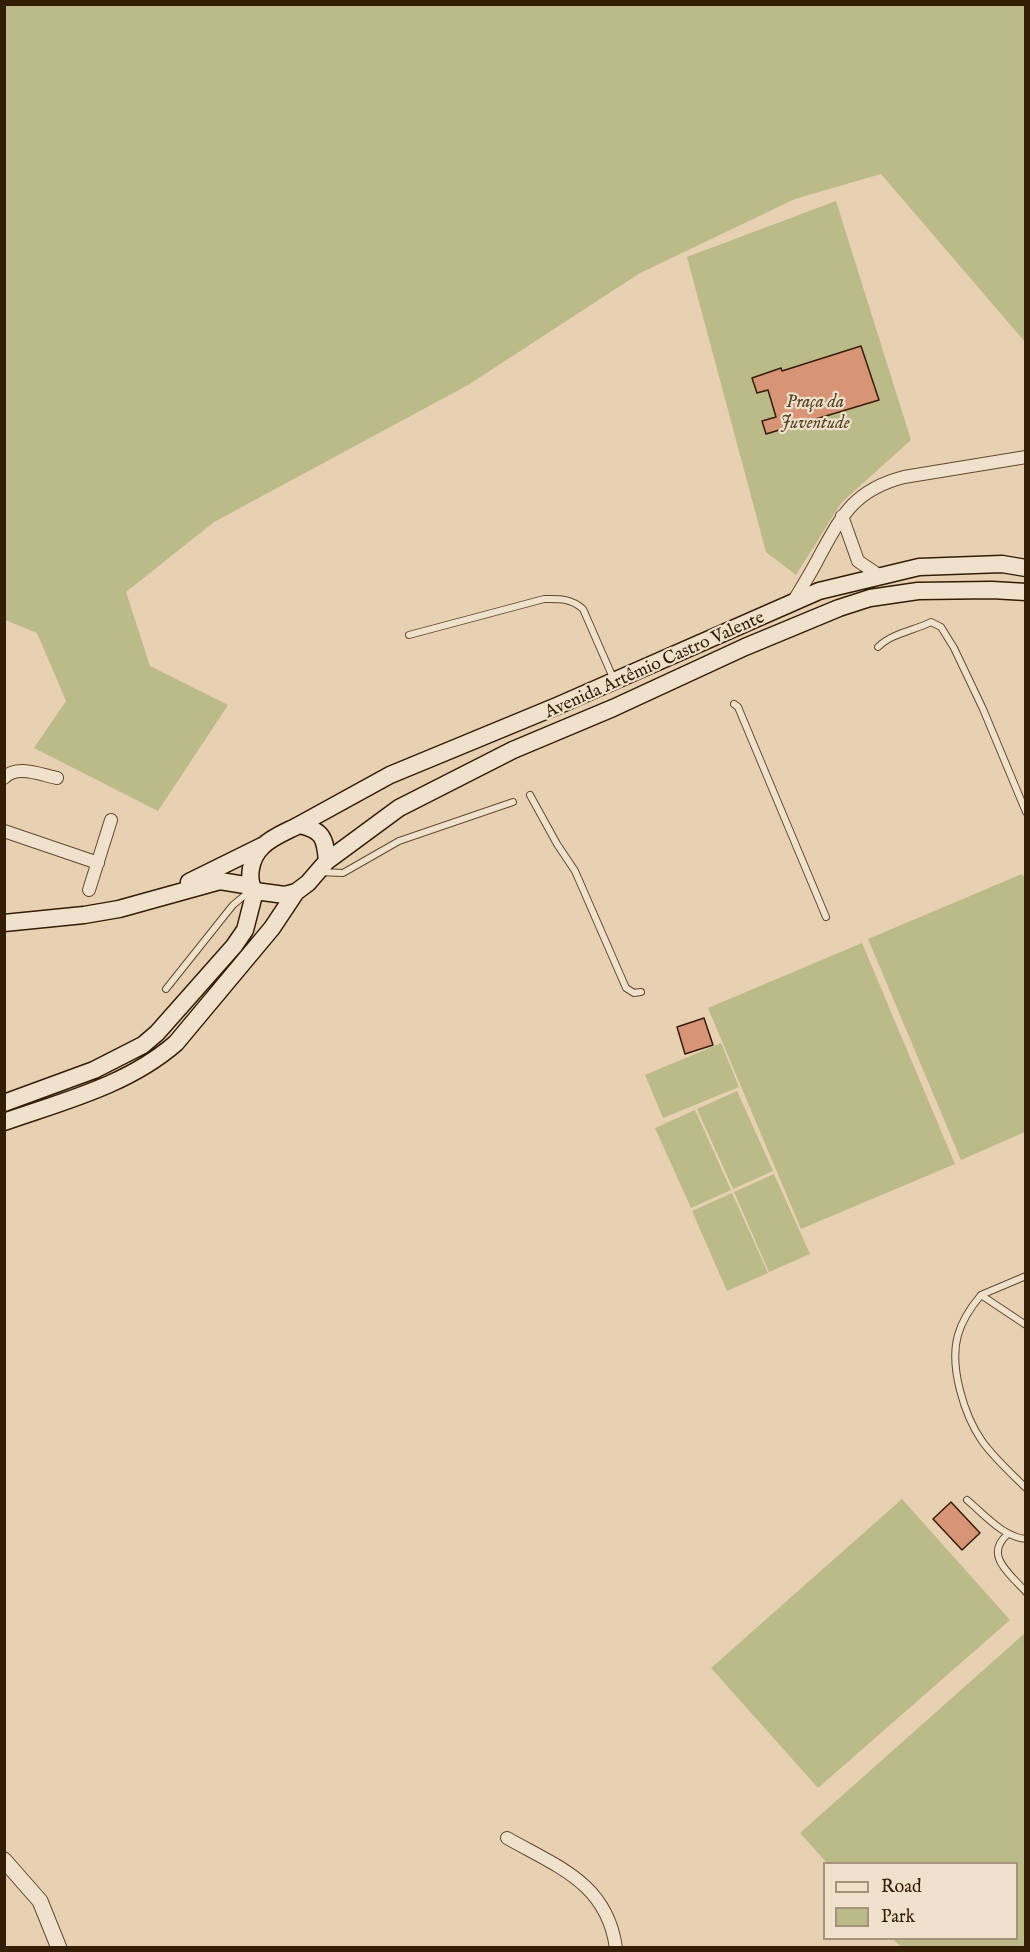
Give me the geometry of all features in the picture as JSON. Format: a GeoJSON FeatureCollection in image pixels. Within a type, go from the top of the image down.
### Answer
{"type":"FeatureCollection","features":[{"type":"Feature","properties":{"kind":"main road"},"geometry":{"type":"LineString","coordinates":[[168,895],[390,775],[819,591],[919,567],[1002,564],[1026,567]]}},
{"type":"Feature","properties":{"kind":"main road","name":"Avenida Artêmio Castro Valente"},"geometry":{"type":"LineString","coordinates":[[323,867],[399,808],[513,750],[633,699],[745,646],[839,608],[880,596],[918,591],[1026,592]]}},
{"type":"Feature","properties":{"kind":"main road"},"geometry":{"type":"LineString","coordinates":[[4,1122],[105,1086],[134,1073],[176,1043],[257,947],[297,892],[323,867],[326,844],[322,836],[312,828],[299,825]]}},
{"type":"Feature","properties":{"kind":"main road"},"geometry":{"type":"LineString","coordinates":[[4,1103],[94,1070],[132,1052],[157,1033],[234,946],[245,930],[253,888],[250,879],[251,867],[262,846]]}},
{"type":"Feature","properties":{"kind":"main road"},"geometry":{"type":"LineString","coordinates":[[4,923],[119,909],[220,881],[274,894],[285,895],[297,892]]}},
{"type":"Feature","properties":{"kind":"street"},"geometry":{"type":"LineString","coordinates":[[793,602],[842,516],[871,489],[886,481],[942,469],[1026,457]]}},
{"type":"Feature","properties":{"kind":"street"},"geometry":{"type":"LineString","coordinates":[[842,516],[858,561],[880,576]]}},
{"type":"Feature","properties":{"kind":"street"},"geometry":{"type":"LineString","coordinates":[[4,778],[14,771],[21,771],[57,778]]}},
{"type":"Feature","properties":{"kind":"street"},"geometry":{"type":"LineString","coordinates":[[89,890],[111,820]]}},
{"type":"Feature","properties":{"kind":"street"},"geometry":{"type":"LineString","coordinates":[[4,831],[98,863]]}},
{"type":"Feature","properties":{"kind":"street"},"geometry":{"type":"LineString","coordinates":[[507,1838],[572,1875],[590,1891],[604,1908],[614,1932],[616,1947]]}},
{"type":"Feature","properties":{"kind":"street"},"geometry":{"type":"LineString","coordinates":[[4,1860],[40,1901],[59,1947]]}},
{"type":"Feature","properties":{"kind":"lane"},"geometry":{"type":"LineString","coordinates":[[409,635],[544,599],[565,598],[583,609],[614,680]]}},
{"type":"Feature","properties":{"kind":"lane"},"geometry":{"type":"LineString","coordinates":[[878,647],[884,641],[900,633],[931,622],[947,633],[973,687],[1026,812]]}},
{"type":"Feature","properties":{"kind":"lane"},"geometry":{"type":"LineString","coordinates":[[734,704],[738,707],[826,917]]}},
{"type":"Feature","properties":{"kind":"lane"},"geometry":{"type":"LineString","coordinates":[[530,795],[575,871],[626,988],[634,993],[641,992]]}},
{"type":"Feature","properties":{"kind":"lane"},"geometry":{"type":"LineString","coordinates":[[323,867],[343,873],[399,841],[513,802]]}},
{"type":"Feature","properties":{"kind":"lane"},"geometry":{"type":"LineString","coordinates":[[166,989],[233,906],[253,888]]}},
{"type":"Feature","properties":{"kind":"lane"},"geometry":{"type":"LineString","coordinates":[[1026,1276],[981,1295],[966,1316],[957,1336],[956,1363],[960,1392],[969,1420],[983,1443],[1026,1488]]}},
{"type":"Feature","properties":{"kind":"lane"},"geometry":{"type":"LineString","coordinates":[[981,1295],[1026,1325]]}},
{"type":"Feature","properties":{"kind":"lane"},"geometry":{"type":"LineString","coordinates":[[967,1500],[1008,1534],[1026,1539]]}},
{"type":"Feature","properties":{"kind":"lane"},"geometry":{"type":"LineString","coordinates":[[1008,1534],[1000,1541],[997,1554],[1004,1568],[1026,1592]]}},
{"type":"Feature","properties":{"kind":"green space"},"geometry":{"type":"Polygon","coordinates":[[[4,5],[1025,5],[1025,342],[881,174],[795,199],[640,273],[468,385],[214,522],[126,592],[150,666],[228,705],[158,811],[34,748],[66,701],[37,633],[5,620],[4,5]]]}},
{"type":"Feature","properties":{"kind":"green space","name":"Praça da Juventude"},"geometry":{"type":"Polygon","coordinates":[[[836,201],[911,440],[841,503],[796,575],[766,552],[687,257],[836,201]]]}},
{"type":"Feature","properties":{"kind":"green space"},"geometry":{"type":"Polygon","coordinates":[[[1022,874],[1026,881],[1025,1132],[961,1160],[868,939],[1022,874]]]}},
{"type":"Feature","properties":{"kind":"green space"},"geometry":{"type":"Polygon","coordinates":[[[862,943],[955,1164],[801,1229],[708,1008],[862,943]]]}},
{"type":"Feature","properties":{"kind":"green space"},"geometry":{"type":"Polygon","coordinates":[[[721,1043],[739,1087],[663,1118],[645,1075],[721,1043]]]}},
{"type":"Feature","properties":{"kind":"green space"},"geometry":{"type":"Polygon","coordinates":[[[737,1091],[773,1171],[733,1189],[697,1109],[737,1091]]]}},
{"type":"Feature","properties":{"kind":"green space"},"geometry":{"type":"Polygon","coordinates":[[[695,1110],[731,1190],[691,1208],[655,1128],[695,1110]]]}},
{"type":"Feature","properties":{"kind":"green space"},"geometry":{"type":"Polygon","coordinates":[[[774,1174],[810,1254],[769,1272],[734,1192],[774,1174]]]}},
{"type":"Feature","properties":{"kind":"green space"},"geometry":{"type":"Polygon","coordinates":[[[732,1193],[768,1273],[727,1291],[692,1211],[732,1193]]]}},
{"type":"Feature","properties":{"kind":"green space"},"geometry":{"type":"Polygon","coordinates":[[[902,1499],[1010,1620],[818,1788],[711,1668],[902,1499]]]}},
{"type":"Feature","properties":{"kind":"green space"},"geometry":{"type":"Polygon","coordinates":[[[1025,1633],[1025,1944],[1022,1948],[901,1947],[894,1940],[1018,1940],[1018,1862],[826,1862],[800,1833],[1025,1633]]]}},
{"type":"Feature","properties":{"kind":"building"},"geometry":{"type":"Polygon","coordinates":[[[861,346],[879,400],[766,434],[762,421],[776,417],[768,390],[757,393],[752,378],[861,346]]]}},
{"type":"Feature","properties":{"kind":"building"},"geometry":{"type":"Polygon","coordinates":[[[704,1018],[713,1045],[685,1054],[677,1027],[704,1018]]]}},
{"type":"Feature","properties":{"kind":"building"},"geometry":{"type":"Polygon","coordinates":[[[951,1502],[980,1533],[962,1550],[933,1519],[951,1502]]]}}]}
